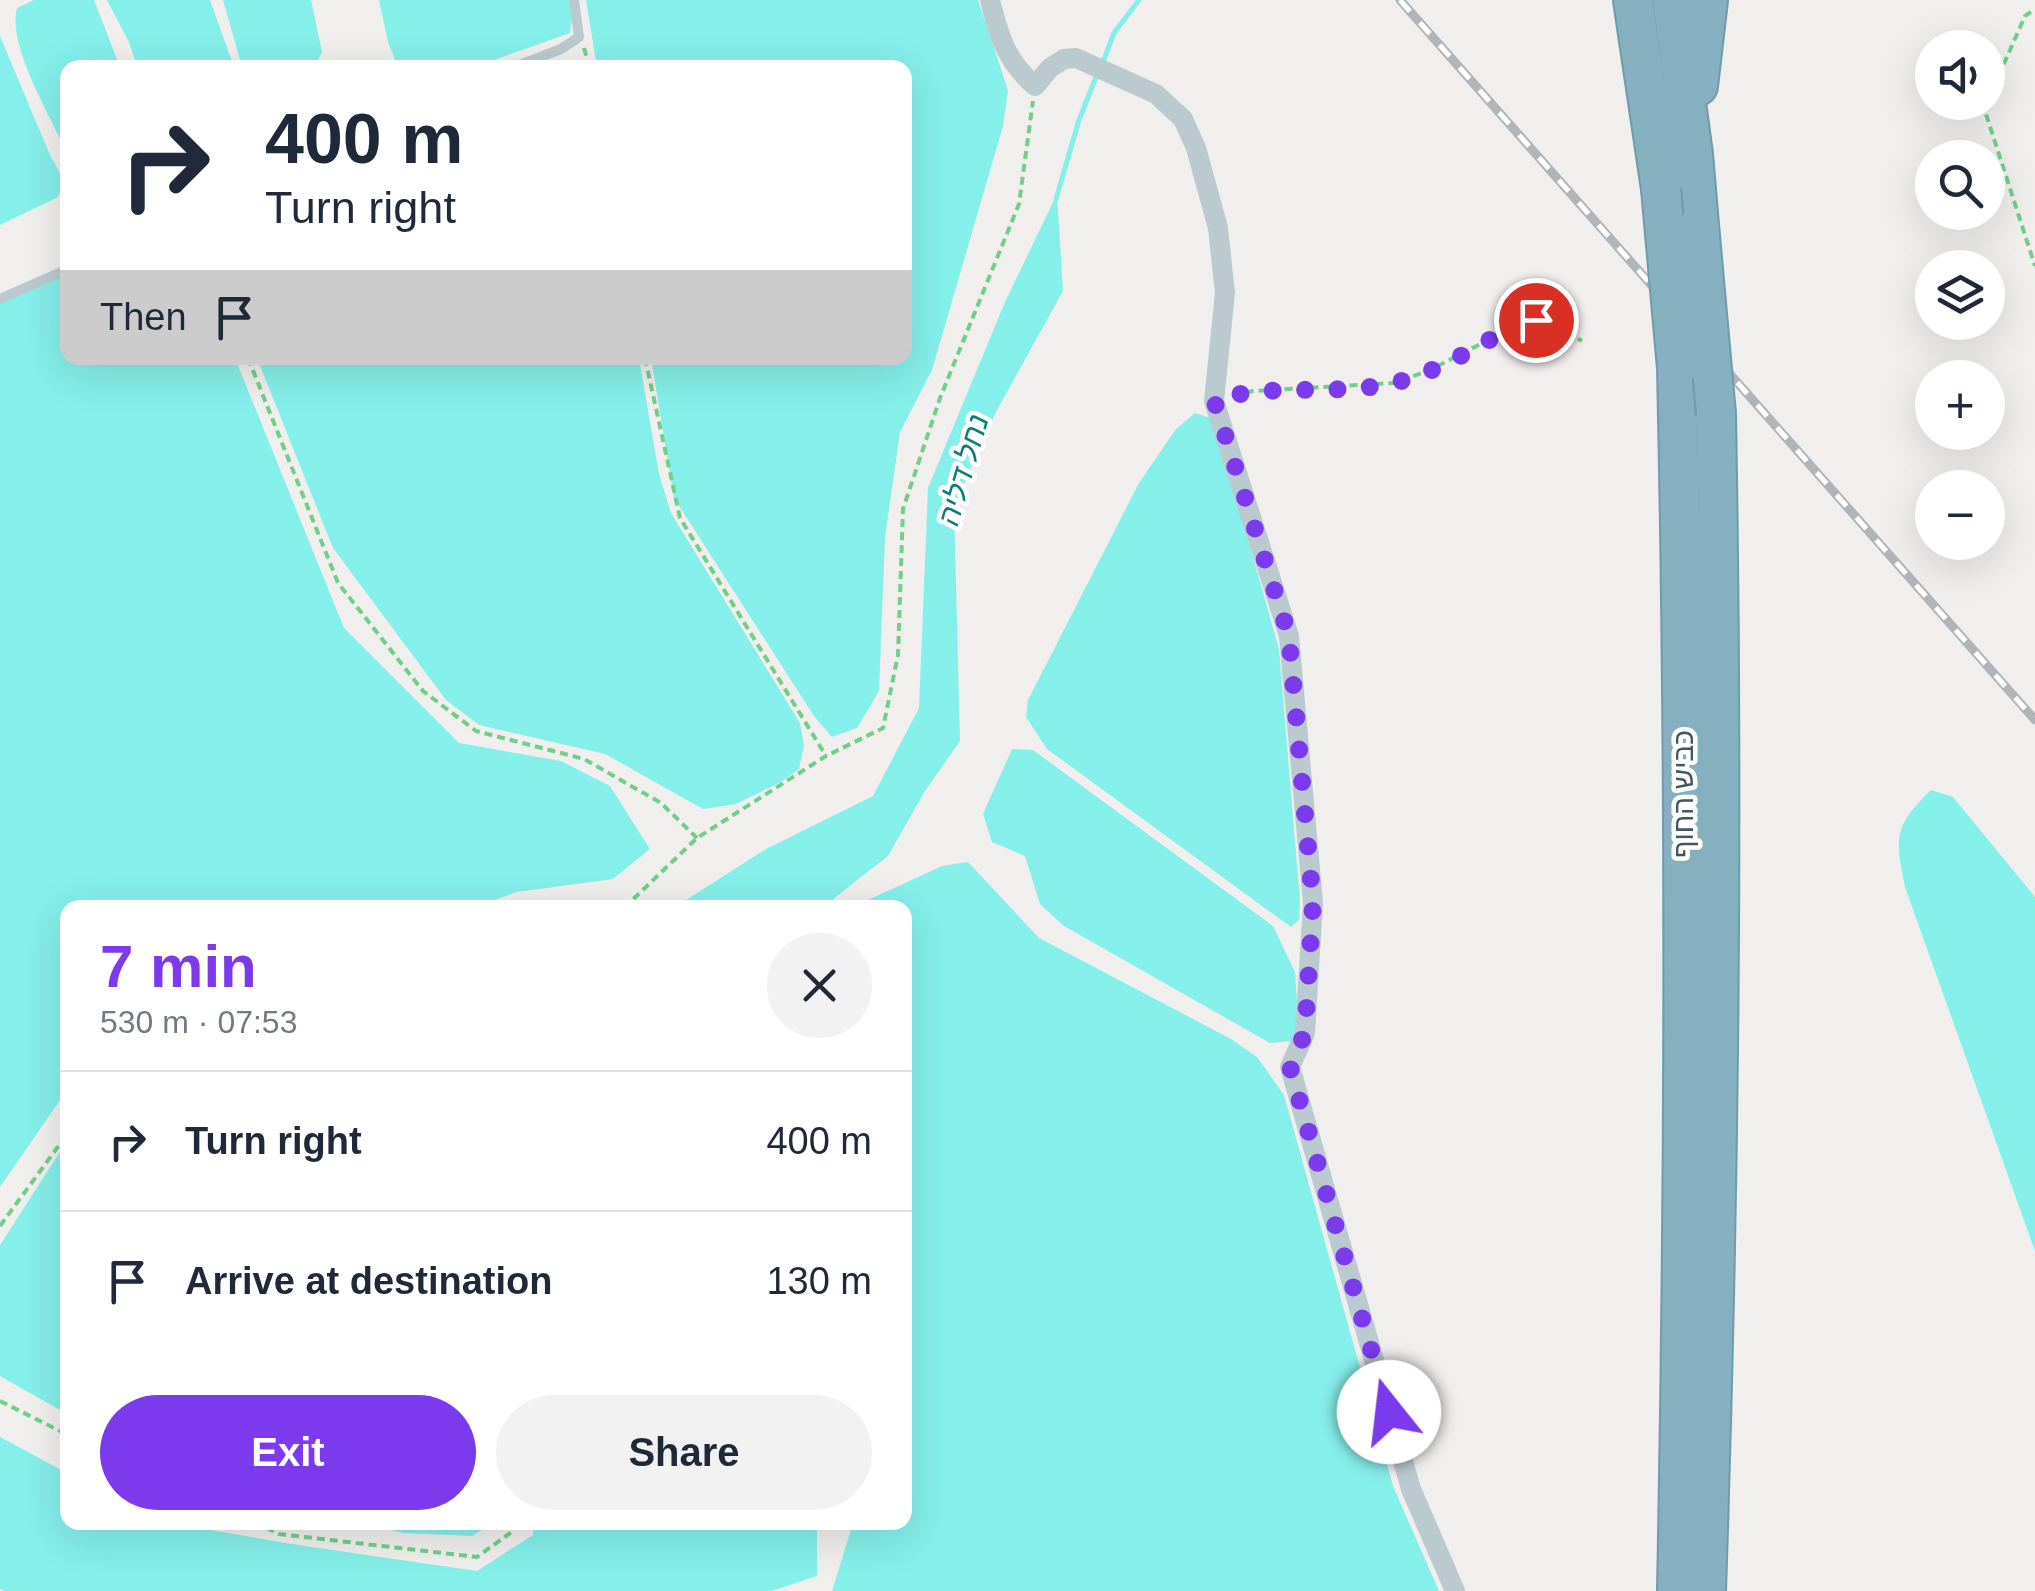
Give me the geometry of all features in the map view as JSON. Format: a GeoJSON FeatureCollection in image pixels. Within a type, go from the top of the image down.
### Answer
{"type":"FeatureCollection","features":[{"type":"Feature","properties":{"kind":"highway","name":"כביש החוף"},"geometry":{"type":"LineString","coordinates":[[1633,0],[1661,189],[1676,368],[1683,652],[1684,1042],[1677,1591]]}},
{"type":"Feature","properties":{"kind":"highway","name":"כביש החוף"},"geometry":{"type":"LineString","coordinates":[[1672,0],[1693,154],[1716,414],[1716,1291],[1706,1591]]}},
{"type":"Feature","properties":{"kind":"highway"},"geometry":{"type":"LineString","coordinates":[[1693,154],[1708,0]]}},
{"type":"Feature","properties":{"kind":"street"},"geometry":{"type":"LineString","coordinates":[[990,0],[1000,39],[1017,70],[1035,86],[1050,68],[1064,60],[1085,60],[1156,94],[1182,120],[1196,148],[1218,228],[1225,293],[1214,400],[1289,636],[1313,903],[1305,1033],[1290,1067],[1411,1489],[1454,1591]]}},
{"type":"Feature","properties":{"kind":"lane"},"geometry":{"type":"LineString","coordinates":[[532,60],[579,37],[574,0]]}},
{"type":"Feature","properties":{"kind":"lane"},"geometry":{"type":"LineString","coordinates":[[0,299],[60,273]]}},
{"type":"Feature","properties":{"kind":"path"},"geometry":{"type":"LineString","coordinates":[[2005,61],[2025,16],[2035,10]]}},
{"type":"Feature","properties":{"kind":"path"},"geometry":{"type":"LineString","coordinates":[[579,37],[587,60]]}},
{"type":"Feature","properties":{"kind":"path"},"geometry":{"type":"LineString","coordinates":[[632,900],[697,838],[826,756],[883,728],[898,655],[902,509],[940,398],[1019,204],[1035,86]]}},
{"type":"Feature","properties":{"kind":"path"},"geometry":{"type":"LineString","coordinates":[[1988,120],[2035,266]]}},
{"type":"Feature","properties":{"kind":"path"},"geometry":{"type":"LineString","coordinates":[[1214,400],[1254,390],[1392,383],[1428,371],[1524,321],[1550,322],[1582,341]]}},
{"type":"Feature","properties":{"kind":"path"},"geometry":{"type":"LineString","coordinates":[[251,365],[338,583],[423,690],[476,731],[584,759],[661,802],[697,838]]}},
{"type":"Feature","properties":{"kind":"path"},"geometry":{"type":"LineString","coordinates":[[647,365],[680,518],[826,756]]}},
{"type":"Feature","properties":{"kind":"path"},"geometry":{"type":"LineString","coordinates":[[0,1226],[60,1144]]}},
{"type":"Feature","properties":{"kind":"path"},"geometry":{"type":"LineString","coordinates":[[0,1402],[60,1430]]}},
{"type":"Feature","properties":{"kind":"path"},"geometry":{"type":"LineString","coordinates":[[271,1530],[477,1558],[514,1530]]}},
{"type":"Feature","properties":{"kind":"water"},"geometry":{"type":"Polygon","coordinates":[[[34,0],[94,0],[117,60],[60,60],[60,139],[24,61],[18,41],[17,8],[34,0]]]}},
{"type":"Feature","properties":{"kind":"water"},"geometry":{"type":"Polygon","coordinates":[[[107,0],[210,0],[231,60],[135,60],[107,0]]]}},
{"type":"Feature","properties":{"kind":"water"},"geometry":{"type":"Polygon","coordinates":[[[223,0],[311,0],[322,52],[318,60],[240,60],[223,0]]]}},
{"type":"Feature","properties":{"kind":"water"},"geometry":{"type":"Polygon","coordinates":[[[379,0],[569,0],[570,33],[494,60],[395,60],[379,0]]]}},
{"type":"Feature","properties":{"kind":"water"},"geometry":{"type":"Polygon","coordinates":[[[586,0],[978,0],[1008,90],[1003,126],[932,370],[900,432],[885,537],[879,691],[857,728],[832,737],[814,716],[674,498],[652,365],[912,365],[912,60],[596,60],[586,0]]]}},
{"type":"Feature","properties":{"kind":"water"},"geometry":{"type":"Polygon","coordinates":[[[0,36],[60,173],[60,193],[0,225],[0,36]]]}},
{"type":"Feature","properties":{"kind":"water"},"geometry":{"type":"Polygon","coordinates":[[[1057,194],[1063,291],[997,410],[954,506],[960,741],[925,791],[888,856],[832,900],[686,900],[766,849],[873,796],[919,708],[928,488],[1005,302],[1057,194]]]}},
{"type":"Feature","properties":{"kind":"water"},"geometry":{"type":"Polygon","coordinates":[[[60,275],[60,365],[238,365],[344,628],[459,743],[561,761],[610,786],[650,849],[613,879],[517,892],[494,900],[60,900],[60,1100],[0,1187],[0,303],[60,275]]]}},
{"type":"Feature","properties":{"kind":"water"},"geometry":{"type":"Polygon","coordinates":[[[260,365],[640,365],[659,474],[671,513],[800,723],[804,746],[799,769],[736,804],[703,809],[605,754],[479,725],[446,700],[333,548],[260,365]]]}},
{"type":"Feature","properties":{"kind":"water"},"geometry":{"type":"Polygon","coordinates":[[[1195,413],[1214,419],[1279,649],[1300,901],[1299,920],[1291,927],[1047,749],[1026,717],[1028,700],[1139,483],[1176,429],[1195,413]]]}},
{"type":"Feature","properties":{"kind":"water"},"geometry":{"type":"Polygon","coordinates":[[[1012,749],[1033,750],[1273,926],[1295,972],[1298,1015],[1293,1041],[1270,1043],[1064,926],[1040,904],[1025,856],[992,842],[983,814],[1012,749]]]}},
{"type":"Feature","properties":{"kind":"water"},"geometry":{"type":"Polygon","coordinates":[[[1931,790],[1953,797],[2035,897],[2035,1251],[1905,887],[1900,834],[1910,814],[1931,790]]]}},
{"type":"Feature","properties":{"kind":"water"},"geometry":{"type":"Polygon","coordinates":[[[968,862],[1039,938],[1231,1039],[1257,1057],[1284,1095],[1393,1486],[1439,1591],[832,1591],[851,1530],[912,1530],[912,900],[868,900],[942,866],[968,862]]]}},
{"type":"Feature","properties":{"kind":"water"},"geometry":{"type":"Polygon","coordinates":[[[60,1152],[60,1410],[0,1376],[0,1245],[60,1152]]]}},
{"type":"Feature","properties":{"kind":"water"},"geometry":{"type":"Polygon","coordinates":[[[0,1437],[60,1469],[60,1530],[210,1530],[477,1571],[533,1535],[533,1530],[817,1530],[817,1576],[772,1591],[0,1589],[0,1437]]]}},
{"type":"Feature","properties":{"kind":"water"},"geometry":{"type":"Polygon","coordinates":[[[392,1530],[482,1530],[472,1536],[392,1530]]]}},
{"type":"Feature","properties":{"kind":"waterway","name":"נחל דליה"},"geometry":{"type":"LineString","coordinates":[[1103,62],[1114,33],[1139,0]]}},
{"type":"Feature","properties":{"kind":"waterway","name":"נחל דליה"},"geometry":{"type":"LineString","coordinates":[[1056,199],[1098,72]]}},
{"type":"Feature","properties":{"kind":"railway"},"geometry":{"type":"LineString","coordinates":[[1400,0],[2035,720]]}},
{"type":"Feature","properties":{"kind":"route"},"geometry":{"type":"LineString","coordinates":[[1389,1412],[1290,1067],[1305,1033],[1313,903],[1289,636],[1214,400],[1254,390],[1392,383],[1428,371],[1524,321],[1536,320]]}}]}
